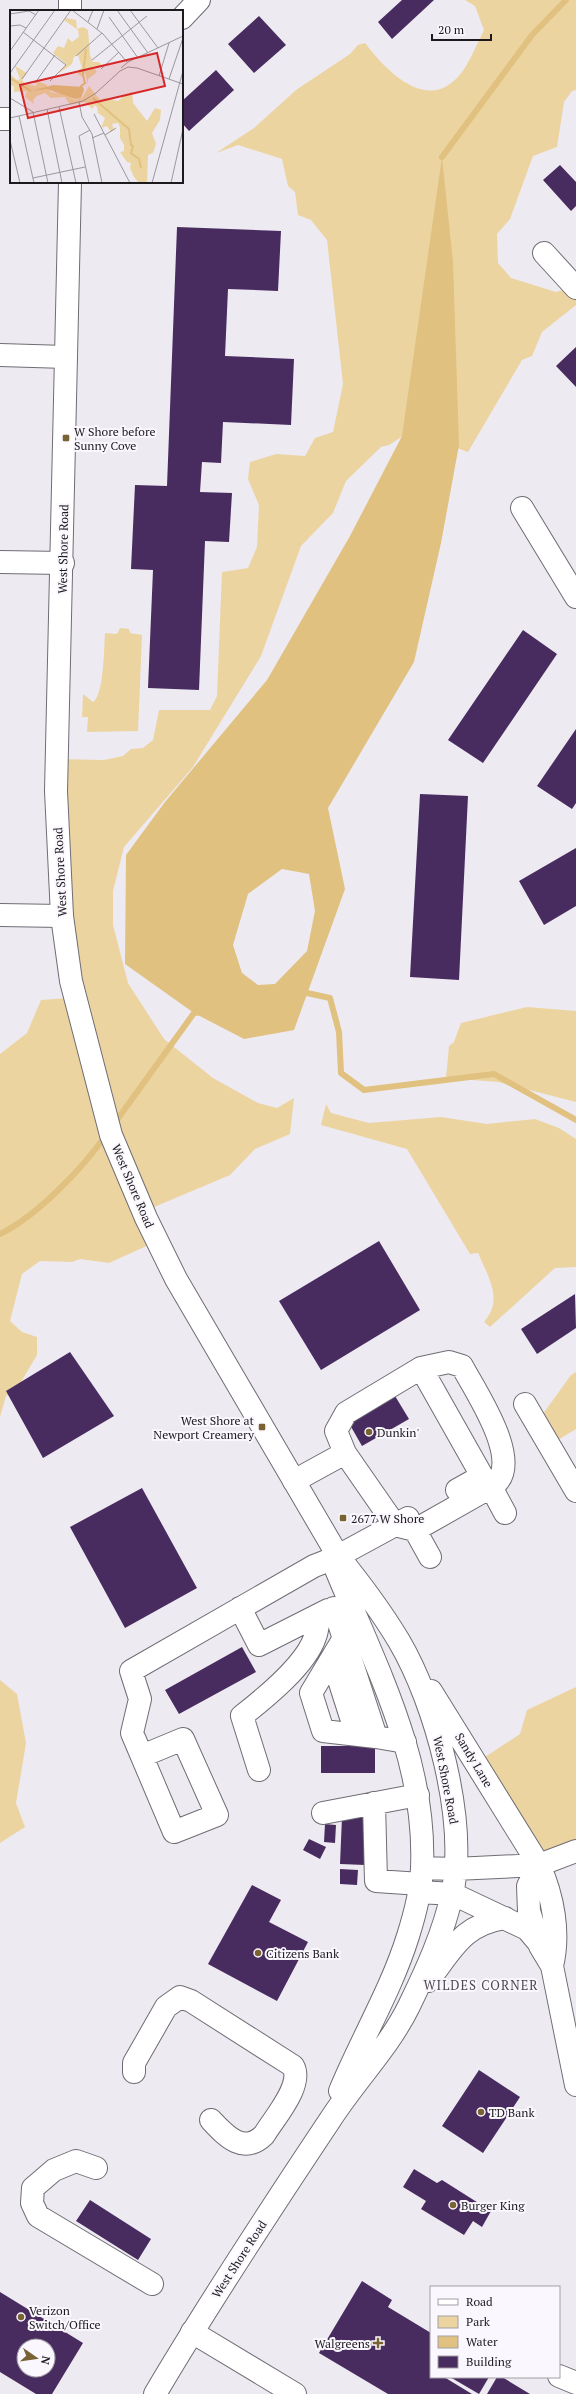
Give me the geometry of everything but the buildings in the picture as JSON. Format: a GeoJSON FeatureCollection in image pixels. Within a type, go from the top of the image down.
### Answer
{"type":"FeatureCollection","features":[{"type":"Feature","properties":{"kind":"main road"},"geometry":{"type":"LineString","coordinates":[[183,17],[199,0]]}},
{"type":"Feature","properties":{"kind":"main road","name":"West Shore Road"},"geometry":{"type":"LineString","coordinates":[[70,183],[63,563],[56,791],[62,916],[72,981],[109,1127],[132,1189],[176,1279],[310,1506],[335,1557],[366,1591],[406,1656],[428,1705],[438,1736],[456,1824],[453,1894],[440,1932],[408,2007],[390,2038],[326,2125],[192,2332],[155,2394]]}},
{"type":"Feature","properties":{"kind":"main road"},"geometry":{"type":"LineString","coordinates":[[544,253],[576,288]]}},
{"type":"Feature","properties":{"kind":"main road"},"geometry":{"type":"LineString","coordinates":[[0,355],[66,357]]}},
{"type":"Feature","properties":{"kind":"main road"},"geometry":{"type":"LineString","coordinates":[[522,508],[576,597]]}},
{"type":"Feature","properties":{"kind":"main road"},"geometry":{"type":"LineString","coordinates":[[0,562],[63,563]]}},
{"type":"Feature","properties":{"kind":"main road"},"geometry":{"type":"LineString","coordinates":[[0,915],[62,916]]}},
{"type":"Feature","properties":{"kind":"main road"},"geometry":{"type":"LineString","coordinates":[[142,1756],[132,1732],[140,1699],[132,1671],[314,1566],[405,1528],[498,1484],[502,1474],[500,1437],[462,1366],[449,1362],[421,1368],[346,1413],[336,1431],[345,1453],[405,1528],[430,1557]]}},
{"type":"Feature","properties":{"kind":"main road"},"geometry":{"type":"LineString","coordinates":[[405,1528],[482,1476],[421,1368]]}},
{"type":"Feature","properties":{"kind":"main road"},"geometry":{"type":"LineString","coordinates":[[524,1404],[576,1491]]}},
{"type":"Feature","properties":{"kind":"main road"},"geometry":{"type":"LineString","coordinates":[[294,1481],[345,1453]]}},
{"type":"Feature","properties":{"kind":"main road"},"geometry":{"type":"LineString","coordinates":[[492,1487],[505,1513]]}},
{"type":"Feature","properties":{"kind":"main road","name":"West Shore Road"},"geometry":{"type":"LineString","coordinates":[[326,2125],[358,2046],[398,1965],[421,1881],[422,1827],[412,1761],[405,1742],[353,1632],[334,1608],[335,1557]]}},
{"type":"Feature","properties":{"kind":"main road"},"geometry":{"type":"LineString","coordinates":[[240,1608],[259,1645],[334,1608]]}},
{"type":"Feature","properties":{"kind":"main road"},"geometry":{"type":"LineString","coordinates":[[259,1770],[242,1716],[277,1688],[306,1653],[334,1608]]}},
{"type":"Feature","properties":{"kind":"main road"},"geometry":{"type":"LineString","coordinates":[[353,1632],[332,1658],[311,1693],[323,1731],[366,1735],[405,1742]]}},
{"type":"Feature","properties":{"kind":"main road"},"geometry":{"type":"LineString","coordinates":[[353,1632],[366,1735]]}},
{"type":"Feature","properties":{"kind":"main road","name":"Sandy Lane"},"geometry":{"type":"LineString","coordinates":[[406,1656],[446,1713],[521,1840],[539,1865],[547,1884],[556,1933],[557,1946],[552,1966]]}},
{"type":"Feature","properties":{"kind":"main road"},"geometry":{"type":"LineString","coordinates":[[332,1658],[366,1735]]}},
{"type":"Feature","properties":{"kind":"main road"},"geometry":{"type":"LineString","coordinates":[[323,1813],[418,1795]]}},
{"type":"Feature","properties":{"kind":"main road"},"geometry":{"type":"LineString","coordinates":[[374,1803],[376,1881],[421,1881],[455,1869],[539,1865],[576,1851]]}},
{"type":"Feature","properties":{"kind":"main road","name":"Sandy Lane"},"geometry":{"type":"LineString","coordinates":[[539,1865],[528,1886],[529,1912],[540,1946],[552,1966],[573,2060],[576,2085]]}},
{"type":"Feature","properties":{"kind":"main road"},"geometry":{"type":"LineString","coordinates":[[421,1881],[527,1928],[540,1946]]}},
{"type":"Feature","properties":{"kind":"main road"},"geometry":{"type":"LineString","coordinates":[[408,2007],[462,1937],[486,1921],[505,1918]]}},
{"type":"Feature","properties":{"kind":"main road"},"geometry":{"type":"LineString","coordinates":[[134,2072],[134,2064],[166,2007],[180,1997],[191,2001],[293,2066],[297,2076],[292,2090],[264,2135],[258,2141],[245,2144],[235,2140],[211,2120]]}},
{"type":"Feature","properties":{"kind":"main road"},"geometry":{"type":"LineString","coordinates":[[96,2168],[76,2161],[54,2170],[43,2179],[33,2188],[32,2203],[38,2216],[152,2284]]}},
{"type":"Feature","properties":{"kind":"main road"},"geometry":{"type":"LineString","coordinates":[[192,2332],[295,2394]]}},
{"type":"Feature","properties":{"kind":"main road"},"geometry":{"type":"LineString","coordinates":[[560,2376],[576,2383]]}},
{"type":"Feature","properties":{"kind":"green space"},"geometry":{"type":"Polygon","coordinates":[[[465,0],[576,0],[576,90],[572,91],[564,102],[557,147],[533,156],[510,219],[497,234],[498,263],[511,278],[556,292],[571,288],[576,293],[576,305],[542,332],[532,356],[522,360],[468,452],[448,445],[420,425],[389,445],[381,447],[346,481],[333,513],[301,546],[261,656],[193,767],[124,847],[113,891],[113,925],[128,983],[164,1039],[213,1078],[258,1103],[277,1108],[294,1098],[290,1134],[255,1149],[230,1175],[140,1213],[151,1244],[109,1263],[80,1259],[72,1262],[40,1261],[22,1274],[10,1321],[22,1332],[37,1337],[37,1355],[18,1387],[6,1396],[0,1417],[0,1054],[27,1033],[41,1000],[69,998],[55,759],[104,760],[123,756],[131,749],[143,748],[153,740],[159,710],[210,710],[217,696],[222,572],[248,568],[257,547],[259,505],[248,479],[250,462],[276,454],[305,456],[315,438],[333,432],[343,384],[327,240],[311,220],[298,215],[295,192],[288,186],[282,159],[238,145],[216,153],[254,128],[296,90],[350,54],[358,45],[365,43],[387,68],[413,86],[427,90],[440,89],[453,81],[466,66],[484,30],[475,6],[465,0]]]}},
{"type":"Feature","properties":{"kind":"green space"},"geometry":{"type":"Polygon","coordinates":[[[120,628],[129,629],[130,633],[142,635],[138,731],[87,732],[88,717],[82,717],[83,694],[93,702],[97,698],[104,659],[105,633],[117,634],[120,628]]]}},
{"type":"Feature","properties":{"kind":"green space"},"geometry":{"type":"Polygon","coordinates":[[[527,1007],[576,1011],[576,1102],[498,1082],[446,1078],[449,1046],[454,1042],[461,1023],[527,1007]]]}},
{"type":"Feature","properties":{"kind":"green space"},"geometry":{"type":"Polygon","coordinates":[[[326,1104],[331,1113],[369,1123],[441,1117],[487,1124],[535,1119],[559,1128],[576,1139],[576,1267],[555,1268],[490,1327],[484,1322],[490,1313],[494,1296],[490,1279],[478,1253],[470,1254],[407,1149],[321,1125],[326,1104]]]}},
{"type":"Feature","properties":{"kind":"green space"},"geometry":{"type":"Polygon","coordinates":[[[576,1372],[576,1429],[551,1444],[540,1418],[571,1375],[576,1372]]]}},
{"type":"Feature","properties":{"kind":"green space"},"geometry":{"type":"Polygon","coordinates":[[[0,1680],[17,1694],[26,1743],[16,1803],[25,1827],[0,1843],[0,1680]]]}},
{"type":"Feature","properties":{"kind":"green space"},"geometry":{"type":"Polygon","coordinates":[[[576,1687],[576,1853],[533,1871],[479,1761],[520,1734],[527,1710],[576,1687]]]}},
{"type":"Feature","properties":{"kind":"water"},"geometry":{"type":"Polygon","coordinates":[[[442,157],[453,262],[459,445],[441,543],[414,662],[328,808],[345,889],[294,1030],[244,1039],[194,1013],[125,964],[126,855],[165,802],[267,680],[350,536],[402,436],[442,157]],[[282,869],[248,894],[233,945],[242,973],[258,985],[275,984],[307,951],[315,911],[309,874],[282,869]]]}},
{"type":"Feature","properties":{"kind":"waterway"},"geometry":{"type":"LineString","coordinates":[[442,157],[532,35],[566,0]]}},
{"type":"Feature","properties":{"kind":"waterway"},"geometry":{"type":"LineString","coordinates":[[299,994],[307,993],[330,998],[339,1032],[341,1073],[364,1090],[494,1074],[576,1120]]}},
{"type":"Feature","properties":{"kind":"waterway"},"geometry":{"type":"LineString","coordinates":[[114,1124],[194,1013],[202,1012]]}},
{"type":"Feature","properties":{"kind":"waterway"},"geometry":{"type":"LineString","coordinates":[[0,1234],[29,1216],[72,1177],[106,1135]]}},
{"type":"Feature","properties":{"kind":"place","name":"W Shore before Sunny Cove"},"geometry":{"type":"Point","coordinates":[66,438]}},
{"type":"Feature","properties":{"kind":"place","name":"West Shore at Newport Creamery"},"geometry":{"type":"Point","coordinates":[262,1427]}},
{"type":"Feature","properties":{"kind":"place","name":"Dunkin'"},"geometry":{"type":"Point","coordinates":[369,1432]}},
{"type":"Feature","properties":{"kind":"place","name":"2677 W Shore"},"geometry":{"type":"Point","coordinates":[343,1518]}},
{"type":"Feature","properties":{"kind":"place","name":"Citizens Bank"},"geometry":{"type":"Point","coordinates":[258,1953]}},
{"type":"Feature","properties":{"kind":"place","name":"TD Bank"},"geometry":{"type":"Point","coordinates":[481,2112]}},
{"type":"Feature","properties":{"kind":"place","name":"Burger King"},"geometry":{"type":"Point","coordinates":[453,2205]}},
{"type":"Feature","properties":{"kind":"place","name":"Verizon Switch/Office"},"geometry":{"type":"Point","coordinates":[21,2317]}},
{"type":"Feature","properties":{"kind":"place","name":"Walgreens"},"geometry":{"type":"Point","coordinates":[378,2343]}},
{"type":"Feature","properties":{"kind":"district","name":"WILDES CORNER"},"geometry":{"type":"Point","coordinates":[481,1985]}}]}
